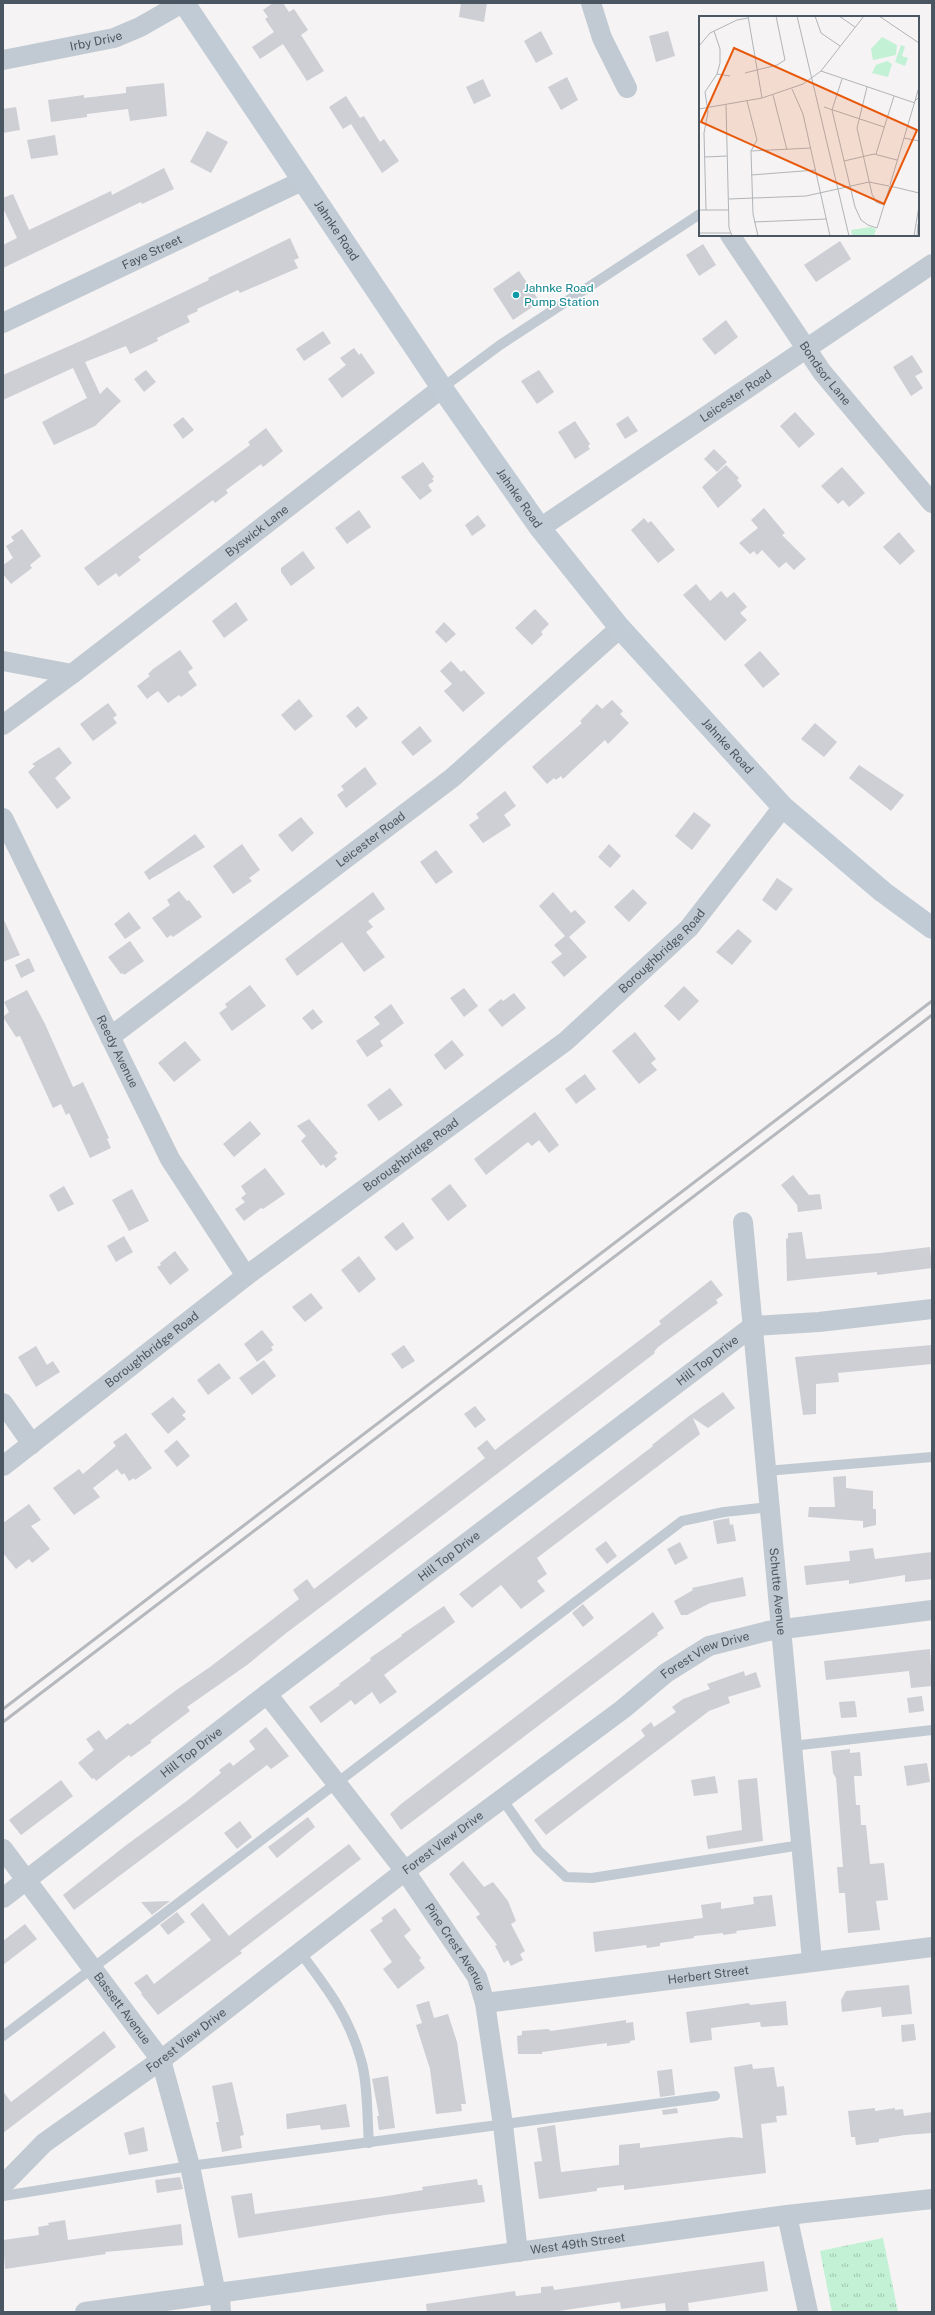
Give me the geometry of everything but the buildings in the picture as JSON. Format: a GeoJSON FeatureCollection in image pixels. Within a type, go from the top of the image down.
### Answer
{"type":"FeatureCollection","features":[{"type":"Feature","properties":{"kind":"main road","name":"Jahnke Road"},"geometry":{"type":"LineString","coordinates":[[183,3],[442,388],[540,528],[620,628],[783,807],[883,892],[932,928]]}},
{"type":"Feature","properties":{"kind":"street","name":"Irby Drive"},"geometry":{"type":"LineString","coordinates":[[3,60],[114,38],[140,28],[183,3]]}},
{"type":"Feature","properties":{"kind":"street"},"geometry":{"type":"LineString","coordinates":[[591,3],[602,38],[627,88]]}},
{"type":"Feature","properties":{"kind":"street","name":"Faye Street"},"geometry":{"type":"LineString","coordinates":[[3,323],[302,181]]}},
{"type":"Feature","properties":{"kind":"street","name":"Bondsor Lane"},"geometry":{"type":"LineString","coordinates":[[731,236],[822,372],[932,503]]}},
{"type":"Feature","properties":{"kind":"street","name":"Leicester Road"},"geometry":{"type":"LineString","coordinates":[[540,528],[805,348],[932,264]]}},
{"type":"Feature","properties":{"kind":"street","name":"Byswick Lane"},"geometry":{"type":"LineString","coordinates":[[3,725],[72,674],[442,388]]}},
{"type":"Feature","properties":{"kind":"street","name":"Leicester Road"},"geometry":{"type":"LineString","coordinates":[[110,1037],[452,778],[620,628]]}},
{"type":"Feature","properties":{"kind":"street"},"geometry":{"type":"LineString","coordinates":[[3,661],[72,674]]}},
{"type":"Feature","properties":{"kind":"street","name":"Boroughbridge Road"},"geometry":{"type":"LineString","coordinates":[[3,1466],[246,1276],[566,1041],[690,928],[783,807]]}},
{"type":"Feature","properties":{"kind":"street","name":"Reedy Avenue"},"geometry":{"type":"LineString","coordinates":[[3,818],[170,1159],[246,1276]]}},
{"type":"Feature","properties":{"kind":"street","name":"Schutte Avenue"},"geometry":{"type":"LineString","coordinates":[[743,1222],[812,1960]]}},
{"type":"Feature","properties":{"kind":"street"},"geometry":{"type":"LineString","coordinates":[[752,1326],[819,1322],[932,1309]]}},
{"type":"Feature","properties":{"kind":"street","name":"Hill Top Drive"},"geometry":{"type":"LineString","coordinates":[[3,1898],[267,1694],[752,1326]]}},
{"type":"Feature","properties":{"kind":"street"},"geometry":{"type":"LineString","coordinates":[[3,1403],[32,1444]]}},
{"type":"Feature","properties":{"kind":"street","name":"Forest View Drive"},"geometry":{"type":"LineString","coordinates":[[3,2185],[44,2143],[161,2060],[405,1871],[623,1709],[666,1673],[709,1646],[781,1629],[932,1610]]}},
{"type":"Feature","properties":{"kind":"street","name":"Pine Crest Avenue"},"geometry":{"type":"LineString","coordinates":[[267,1694],[405,1871],[477,1977],[484,2003],[503,2125],[518,2252]]}},
{"type":"Feature","properties":{"kind":"street","name":"Bassett Avenue"},"geometry":{"type":"LineString","coordinates":[[3,1849],[161,2060],[190,2166],[218,2296]]}},
{"type":"Feature","properties":{"kind":"street","name":"Herbert Street"},"geometry":{"type":"LineString","coordinates":[[484,2003],[812,1960],[932,1947]]}},
{"type":"Feature","properties":{"kind":"street","name":"West 49th Street"},"geometry":{"type":"LineString","coordinates":[[85,2312],[218,2296],[518,2252],[787,2215],[932,2199]]}},
{"type":"Feature","properties":{"kind":"street"},"geometry":{"type":"LineString","coordinates":[[787,2215],[808,2312]]}},
{"type":"Feature","properties":{"kind":"lane"},"geometry":{"type":"LineString","coordinates":[[442,388],[500,345],[699,215]]}},
{"type":"Feature","properties":{"kind":"lane"},"geometry":{"type":"LineString","coordinates":[[766,1471],[932,1456]]}},
{"type":"Feature","properties":{"kind":"lane"},"geometry":{"type":"LineString","coordinates":[[3,2036],[336,1782],[682,1522],[724,1512],[770,1507]]}},
{"type":"Feature","properties":{"kind":"lane"},"geometry":{"type":"LineString","coordinates":[[792,1746],[932,1730]]}},
{"type":"Feature","properties":{"kind":"lane"},"geometry":{"type":"LineString","coordinates":[[502,1799],[538,1850],[566,1877],[592,1878],[801,1845]]}},
{"type":"Feature","properties":{"kind":"lane"},"geometry":{"type":"LineString","coordinates":[[300,1952],[340,2006],[352,2034],[362,2062],[369,2143]]}},
{"type":"Feature","properties":{"kind":"lane"},"geometry":{"type":"LineString","coordinates":[[3,2196],[190,2166],[715,2096]]}},
{"type":"Feature","properties":{"kind":"green space"},"geometry":{"type":"Polygon","coordinates":[[[883,2238],[898,2312],[832,2312],[820,2251],[883,2238]]]}},
{"type":"Feature","properties":{"kind":"railway"},"geometry":{"type":"LineString","coordinates":[[3,1709],[932,1001]]}},
{"type":"Feature","properties":{"kind":"railway"},"geometry":{"type":"LineString","coordinates":[[3,1722],[932,1015]]}},
{"type":"Feature","properties":{"kind":"place","name":"Jahnke Road Pump Station"},"geometry":{"type":"Point","coordinates":[516,295]}}]}
